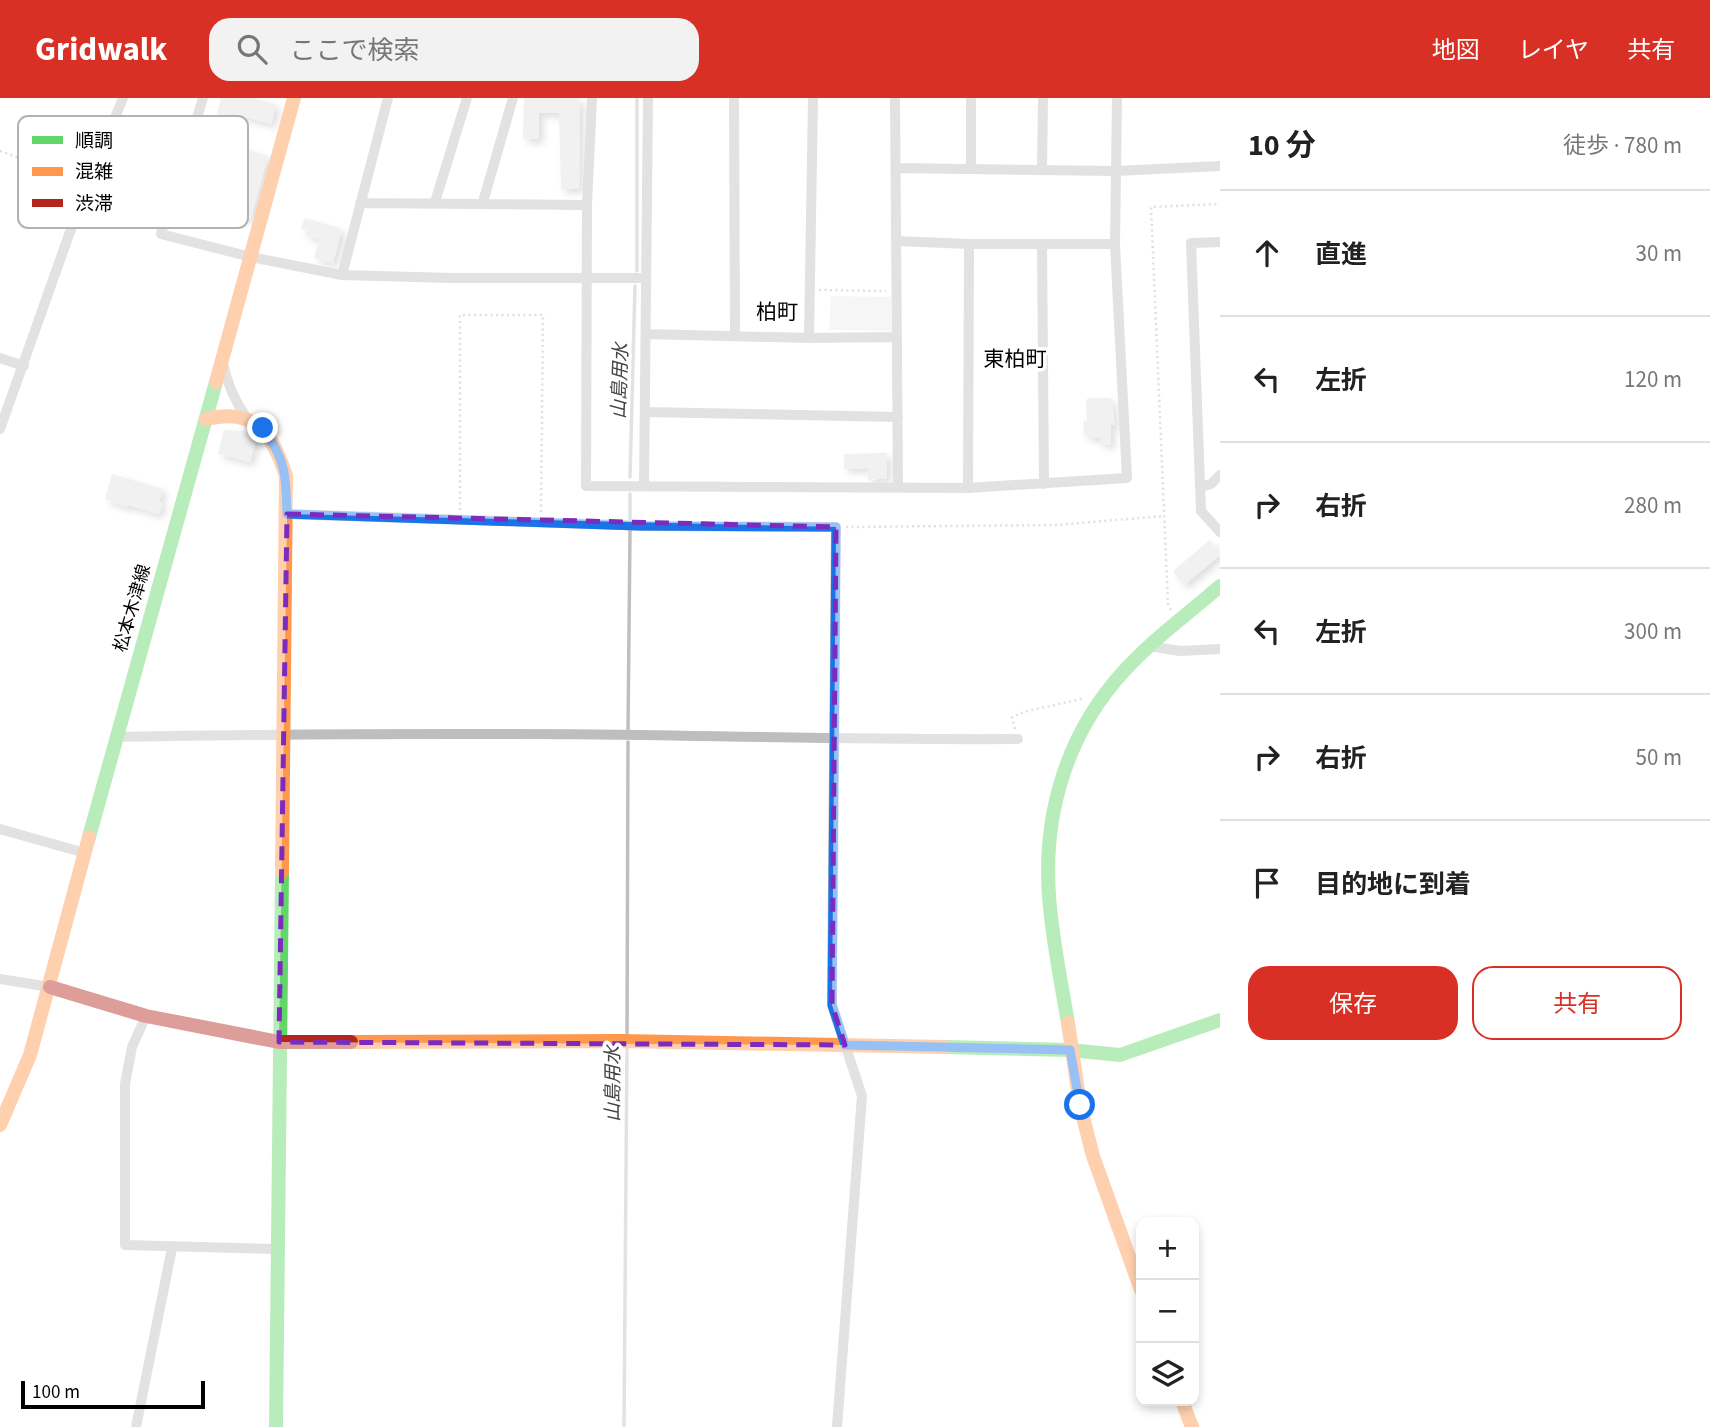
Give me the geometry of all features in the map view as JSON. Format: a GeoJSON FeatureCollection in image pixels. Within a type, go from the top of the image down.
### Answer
{"type":"FeatureCollection","features":[{"type":"Feature","properties":{"kind":"street"},"geometry":{"type":"LineString","coordinates":[[116,116],[123,98]]}},
{"type":"Feature","properties":{"kind":"street"},"geometry":{"type":"LineString","coordinates":[[198,116],[204,98]]}},
{"type":"Feature","properties":{"kind":"street","name":"松本木津線"},"geometry":{"type":"LineString","coordinates":[[0,1125],[30,1055],[50,987],[116,737],[294,98]]}},
{"type":"Feature","properties":{"kind":"street"},"geometry":{"type":"LineString","coordinates":[[342,275],[388,98]]}},
{"type":"Feature","properties":{"kind":"street"},"geometry":{"type":"LineString","coordinates":[[435,202],[467,98]]}},
{"type":"Feature","properties":{"kind":"street"},"geometry":{"type":"LineString","coordinates":[[483,202],[513,98]]}},
{"type":"Feature","properties":{"kind":"street"},"geometry":{"type":"LineString","coordinates":[[592,98],[587,205],[586,486],[898,488],[968,488],[1127,478],[1115,244],[1117,98]]}},
{"type":"Feature","properties":{"kind":"street"},"geometry":{"type":"LineString","coordinates":[[644,486],[648,98]]}},
{"type":"Feature","properties":{"kind":"street"},"geometry":{"type":"LineString","coordinates":[[734,98],[735,336]]}},
{"type":"Feature","properties":{"kind":"street"},"geometry":{"type":"LineString","coordinates":[[809,338],[813,98]]}},
{"type":"Feature","properties":{"kind":"street"},"geometry":{"type":"LineString","coordinates":[[895,98],[898,488]]}},
{"type":"Feature","properties":{"kind":"street"},"geometry":{"type":"LineString","coordinates":[[971,98],[971,169]]}},
{"type":"Feature","properties":{"kind":"street"},"geometry":{"type":"LineString","coordinates":[[1042,169],[1043,98]]}},
{"type":"Feature","properties":{"kind":"street"},"geometry":{"type":"LineString","coordinates":[[896,168],[1116,171],[1220,166]]}},
{"type":"Feature","properties":{"kind":"street"},"geometry":{"type":"LineString","coordinates":[[360,203],[587,205]]}},
{"type":"Feature","properties":{"kind":"street"},"geometry":{"type":"LineString","coordinates":[[0,429],[72,228]]}},
{"type":"Feature","properties":{"kind":"street"},"geometry":{"type":"LineString","coordinates":[[163,228],[161,234],[251,257],[342,275],[646,278]]}},
{"type":"Feature","properties":{"kind":"street"},"geometry":{"type":"LineString","coordinates":[[896,241],[1115,244]]}},
{"type":"Feature","properties":{"kind":"street"},"geometry":{"type":"LineString","coordinates":[[1220,242],[1191,243],[1201,511],[1220,532]]}},
{"type":"Feature","properties":{"kind":"street"},"geometry":{"type":"LineString","coordinates":[[968,488],[969,244]]}},
{"type":"Feature","properties":{"kind":"street"},"geometry":{"type":"LineString","coordinates":[[1042,244],[1044,484]]}},
{"type":"Feature","properties":{"kind":"street"},"geometry":{"type":"LineString","coordinates":[[646,334],[897,337]]}},
{"type":"Feature","properties":{"kind":"street"},"geometry":{"type":"LineString","coordinates":[[0,358],[24,366]]}},
{"type":"Feature","properties":{"kind":"street"},"geometry":{"type":"LineString","coordinates":[[222,361],[229,387],[246,417]]}},
{"type":"Feature","properties":{"kind":"street"},"geometry":{"type":"LineString","coordinates":[[645,411],[898,417]]}},
{"type":"Feature","properties":{"kind":"street"},"geometry":{"type":"LineString","coordinates":[[206,419],[222,414],[246,417],[263,428],[278,450],[286,477],[276,1427]]}},
{"type":"Feature","properties":{"kind":"street"},"geometry":{"type":"LineString","coordinates":[[1200,486],[1211,484],[1220,475]]}},
{"type":"Feature","properties":{"kind":"street"},"geometry":{"type":"LineString","coordinates":[[287,514],[653,526],[836,527],[832,1005],[862,1096],[837,1427]]}},
{"type":"Feature","properties":{"kind":"street"},"geometry":{"type":"LineString","coordinates":[[1137,1280],[1093,1156],[1080,1105],[1049,898],[1047,844],[1055,792],[1063,767],[1079,734],[1105,694],[1149,646],[1220,586]]}},
{"type":"Feature","properties":{"kind":"street"},"geometry":{"type":"LineString","coordinates":[[1149,646],[1180,651],[1220,649]]}},
{"type":"Feature","properties":{"kind":"street"},"geometry":{"type":"LineString","coordinates":[[116,737],[285,734],[640,735],[835,740],[1018,739]]}},
{"type":"Feature","properties":{"kind":"street"},"geometry":{"type":"LineString","coordinates":[[0,829],[85,853]]}},
{"type":"Feature","properties":{"kind":"street"},"geometry":{"type":"LineString","coordinates":[[0,979],[50,987],[146,1016],[279,1042],[627,1041],[1070,1050],[1120,1055],[1220,1020]]}},
{"type":"Feature","properties":{"kind":"street"},"geometry":{"type":"LineString","coordinates":[[146,1016],[132,1047],[125,1084],[125,1245],[277,1249]]}},
{"type":"Feature","properties":{"kind":"street"},"geometry":{"type":"LineString","coordinates":[[136,1427],[172,1248]]}},
{"type":"Feature","properties":{"kind":"street"},"geometry":{"type":"LineString","coordinates":[[1184,1406],[1192,1427]]}},
{"type":"Feature","properties":{"kind":"path"},"geometry":{"type":"LineString","coordinates":[[0,151],[18,158]]}},
{"type":"Feature","properties":{"kind":"path"},"geometry":{"type":"LineString","coordinates":[[1177,622],[1168,604],[1151,207],[1220,204]]}},
{"type":"Feature","properties":{"kind":"path"},"geometry":{"type":"LineString","coordinates":[[811,290],[897,292]]}},
{"type":"Feature","properties":{"kind":"path"},"geometry":{"type":"LineString","coordinates":[[460,520],[460,314],[543,315],[541,523]]}},
{"type":"Feature","properties":{"kind":"path"},"geometry":{"type":"LineString","coordinates":[[836,527],[1056,525],[1164,516]]}},
{"type":"Feature","properties":{"kind":"path"},"geometry":{"type":"LineString","coordinates":[[1018,739],[1012,717],[1105,694]]}},
{"type":"Feature","properties":{"kind":"highlighted area"},"geometry":{"type":"Polygon","coordinates":[[[287,514],[836,527],[832,1005],[845,1045],[279,1042],[287,514]]]}},
{"type":"Feature","properties":{"kind":"shaded area"},"geometry":{"type":"Polygon","coordinates":[[[831,296],[891,297],[891,331],[829,330],[831,296]]]}},
{"type":"Feature","properties":{"kind":"building"},"geometry":{"type":"Polygon","coordinates":[[[221,98],[253,98],[276,104],[271,124],[248,116],[217,114],[221,98]]]}},
{"type":"Feature","properties":{"kind":"building"},"geometry":{"type":"Polygon","coordinates":[[[524,98],[580,98],[579,189],[561,189],[559,113],[539,113],[539,139],[523,139],[524,98]]]}},
{"type":"Feature","properties":{"kind":"building"},"geometry":{"type":"Polygon","coordinates":[[[248,150],[268,156],[248,218],[248,150]]]}},
{"type":"Feature","properties":{"kind":"building"},"geometry":{"type":"Polygon","coordinates":[[[305,218],[342,229],[333,263],[314,258],[319,239],[306,236],[308,231],[301,229],[305,218]]]}},
{"type":"Feature","properties":{"kind":"building"},"geometry":{"type":"Polygon","coordinates":[[[1088,398],[1111,398],[1115,425],[1111,425],[1111,444],[1101,445],[1100,438],[1084,435],[1083,421],[1087,421],[1088,398]]]}},
{"type":"Feature","properties":{"kind":"building"},"geometry":{"type":"Polygon","coordinates":[[[224,430],[244,431],[256,439],[250,462],[218,454],[224,430]]]}},
{"type":"Feature","properties":{"kind":"building"},"geometry":{"type":"Polygon","coordinates":[[[887,453],[887,478],[868,480],[868,468],[844,469],[844,454],[887,453]]]}},
{"type":"Feature","properties":{"kind":"building"},"geometry":{"type":"Polygon","coordinates":[[[112,474],[163,489],[159,502],[163,503],[159,514],[105,499],[112,474]]]}},
{"type":"Feature","properties":{"kind":"building"},"geometry":{"type":"Polygon","coordinates":[[[1210,540],[1220,555],[1184,585],[1173,571],[1210,540]]]}},
{"type":"Feature","properties":{"kind":"waterway","name":"山島用水"},"geometry":{"type":"LineString","coordinates":[[637,98],[637,271]]}},
{"type":"Feature","properties":{"kind":"waterway","name":"山島用水"},"geometry":{"type":"LineString","coordinates":[[630,477],[635,286]]}},
{"type":"Feature","properties":{"kind":"waterway","name":"山島用水"},"geometry":{"type":"LineString","coordinates":[[630,494],[630,519]]}},
{"type":"Feature","properties":{"kind":"waterway","name":"山島用水"},"geometry":{"type":"LineString","coordinates":[[628,731],[630,530]]}},
{"type":"Feature","properties":{"kind":"waterway","name":"山島用水"},"geometry":{"type":"LineString","coordinates":[[627,1036],[628,742]]}},
{"type":"Feature","properties":{"kind":"waterway","name":"山島用水"},"geometry":{"type":"LineString","coordinates":[[624,1427],[627,1044]]}},
{"type":"Feature","properties":{"kind":"traffic: fast"},"geometry":{"type":"LineString","coordinates":[[89,837],[216,382]]}},
{"type":"Feature","properties":{"kind":"traffic: fast"},"geometry":{"type":"LineString","coordinates":[[1068,1023],[1052,928],[1048,865],[1055,805],[1063,776],[1087,721],[1104,695],[1135,659],[1220,586]]}},
{"type":"Feature","properties":{"kind":"traffic: fast"},"geometry":{"type":"LineString","coordinates":[[276,1427],[282,872]]}},
{"type":"Feature","properties":{"kind":"traffic: fast"},"geometry":{"type":"LineString","coordinates":[[945,1047],[1070,1050],[1120,1055],[1220,1020]]}},
{"type":"Feature","properties":{"kind":"traffic: slow"},"geometry":{"type":"LineString","coordinates":[[216,382],[294,98]]}},
{"type":"Feature","properties":{"kind":"traffic: slow"},"geometry":{"type":"LineString","coordinates":[[206,419],[238,417],[250,420],[260,427],[275,447],[286,476],[282,872]]}},
{"type":"Feature","properties":{"kind":"traffic: slow"},"geometry":{"type":"LineString","coordinates":[[0,1125],[30,1055],[89,837]]}},
{"type":"Feature","properties":{"kind":"traffic: slow"},"geometry":{"type":"LineString","coordinates":[[1068,1023],[1080,1105],[1093,1156],[1137,1280]]}},
{"type":"Feature","properties":{"kind":"traffic: slow"},"geometry":{"type":"LineString","coordinates":[[351,1042],[621,1041],[945,1047]]}},
{"type":"Feature","properties":{"kind":"traffic: slow"},"geometry":{"type":"LineString","coordinates":[[1184,1406],[1192,1427]]}},
{"type":"Feature","properties":{"kind":"traffic: jam"},"geometry":{"type":"LineString","coordinates":[[50,987],[146,1016],[279,1042],[351,1042]]}},
{"type":"Feature","properties":{"kind":"district","name":"柏町"},"geometry":{"type":"Point","coordinates":[777,312]}},
{"type":"Feature","properties":{"kind":"district","name":"東柏町"},"geometry":{"type":"Point","coordinates":[1015,359]}},
{"type":"Feature","properties":{"kind":"route"},"geometry":{"type":"LineString","coordinates":[[263,428],[278,450],[286,477],[287,514],[637,526],[836,527],[832,1005],[845,1045],[1070,1050],[1080,1105]]}}]}
